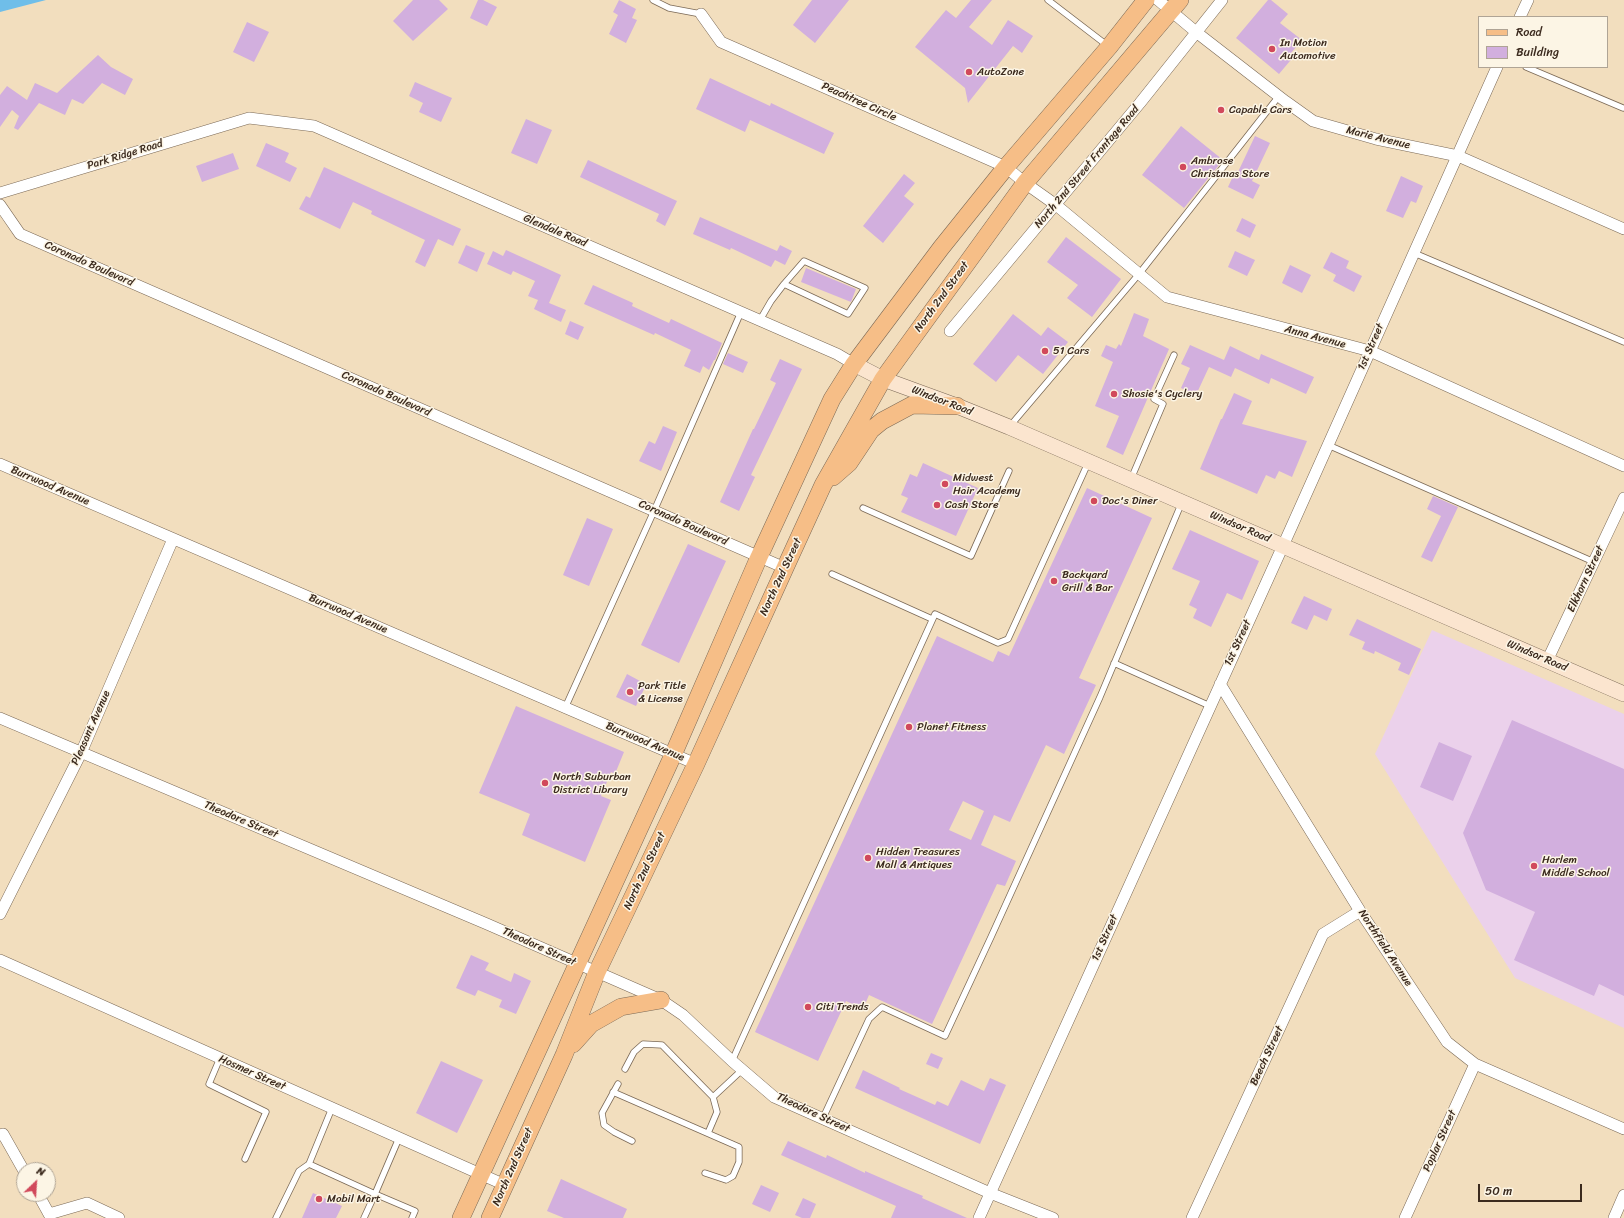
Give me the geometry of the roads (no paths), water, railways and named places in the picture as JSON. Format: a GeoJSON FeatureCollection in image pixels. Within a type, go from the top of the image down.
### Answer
{"type":"FeatureCollection","features":[{"type":"Feature","properties":{"kind":"main road","name":"North 2nd Street"},"geometry":{"type":"LineString","coordinates":[[461,1218],[673,754],[759,556],[832,399],[854,364],[941,248],[1006,167],[1146,0]]}},
{"type":"Feature","properties":{"kind":"main road","name":"North 2nd Street"},"geometry":{"type":"LineString","coordinates":[[490,1218],[564,1055],[597,972],[696,764],[785,568],[824,485],[883,379],[1025,183],[1170,4]]}},
{"type":"Feature","properties":{"kind":"main road"},"geometry":{"type":"LineString","coordinates":[[824,485],[849,463],[871,430],[882,421],[912,405],[957,406]]}},
{"type":"Feature","properties":{"kind":"main road"},"geometry":{"type":"LineString","coordinates":[[564,1055],[581,1033],[591,1024],[622,1007],[661,1000]]}},
{"type":"Feature","properties":{"kind":"street","name":"North 2nd Street Frontage Road"},"geometry":{"type":"LineString","coordinates":[[950,332],[1056,205],[1222,0]]}},
{"type":"Feature","properties":{"kind":"street"},"geometry":{"type":"LineString","coordinates":[[1520,16],[1528,0]]}},
{"type":"Feature","properties":{"kind":"street","name":"Marie Avenue"},"geometry":{"type":"LineString","coordinates":[[1170,4],[1196,32],[1313,121],[1376,139],[1458,156],[1624,229]]}},
{"type":"Feature","properties":{"kind":"street","name":"Peachtree Circle"},"geometry":{"type":"LineString","coordinates":[[702,14],[721,42],[1006,167],[1025,183]]}},
{"type":"Feature","properties":{"kind":"street","name":"1st Street"},"geometry":{"type":"LineString","coordinates":[[979,1218],[1283,546],[1497,68]]}},
{"type":"Feature","properties":{"kind":"street","name":"Park Ridge Road"},"geometry":{"type":"LineString","coordinates":[[0,193],[249,118]]}},
{"type":"Feature","properties":{"kind":"street","name":"Glendale Road"},"geometry":{"type":"LineString","coordinates":[[249,118],[314,126],[838,354],[854,364]]}},
{"type":"Feature","properties":{"kind":"street","name":"Anna Avenue"},"geometry":{"type":"LineString","coordinates":[[1025,183],[1056,205],[1167,297],[1370,351],[1624,466]]}},
{"type":"Feature","properties":{"kind":"street","name":"Coronado Boulevard"},"geometry":{"type":"LineString","coordinates":[[0,205],[20,234],[785,568]]}},
{"type":"Feature","properties":{"kind":"street","name":"Windsor Road"},"geometry":{"type":"LineString","coordinates":[[854,364],[883,379],[1009,427],[1624,694]]}},
{"type":"Feature","properties":{"kind":"street","name":"Burrwood Avenue"},"geometry":{"type":"LineString","coordinates":[[0,464],[696,764]]}},
{"type":"Feature","properties":{"kind":"street","name":"Elkhorn Street"},"geometry":{"type":"LineString","coordinates":[[1547,661],[1624,498]]}},
{"type":"Feature","properties":{"kind":"street","name":"Pleasant Avenue"},"geometry":{"type":"LineString","coordinates":[[0,914],[80,753],[173,539]]}},
{"type":"Feature","properties":{"kind":"street","name":"Northfield Avenue"},"geometry":{"type":"LineString","coordinates":[[1220,684],[1360,911],[1447,1042],[1475,1064],[1624,1129]]}},
{"type":"Feature","properties":{"kind":"street","name":"Theodore Street"},"geometry":{"type":"LineString","coordinates":[[0,718],[487,924],[661,1000],[683,1015],[732,1061],[774,1097],[990,1193],[1053,1218]]}},
{"type":"Feature","properties":{"kind":"street","name":"Beech Street"},"geometry":{"type":"LineString","coordinates":[[1192,1218],[1323,934],[1360,911]]}},
{"type":"Feature","properties":{"kind":"street","name":"Hosmer Street"},"geometry":{"type":"LineString","coordinates":[[0,960],[505,1185]]}},
{"type":"Feature","properties":{"kind":"street","name":"Poplar Street"},"geometry":{"type":"LineString","coordinates":[[1405,1218],[1475,1064]]}},
{"type":"Feature","properties":{"kind":"street"},"geometry":{"type":"LineString","coordinates":[[1,1131],[19,1162]]}},
{"type":"Feature","properties":{"kind":"street"},"geometry":{"type":"LineString","coordinates":[[1614,1218],[1624,1195]]}},
{"type":"Feature","properties":{"kind":"street"},"geometry":{"type":"LineString","coordinates":[[42,1202],[49,1216],[87,1203],[118,1218]]}},
{"type":"Feature","properties":{"kind":"lane"},"geometry":{"type":"LineString","coordinates":[[653,0],[669,8],[702,14]]}},
{"type":"Feature","properties":{"kind":"lane"},"geometry":{"type":"LineString","coordinates":[[1048,0],[1109,46]]}},
{"type":"Feature","properties":{"kind":"lane"},"geometry":{"type":"LineString","coordinates":[[1528,68],[1623,108]]}},
{"type":"Feature","properties":{"kind":"lane"},"geometry":{"type":"LineString","coordinates":[[1009,427],[1139,274],[1279,96]]}},
{"type":"Feature","properties":{"kind":"lane"},"geometry":{"type":"LineString","coordinates":[[1414,253],[1624,342]]}},
{"type":"Feature","properties":{"kind":"lane"},"geometry":{"type":"LineString","coordinates":[[760,320],[771,301],[784,284],[804,261],[865,288],[848,314],[784,284]]}},
{"type":"Feature","properties":{"kind":"lane"},"geometry":{"type":"LineString","coordinates":[[565,708],[654,511],[741,312]]}},
{"type":"Feature","properties":{"kind":"lane"},"geometry":{"type":"LineString","coordinates":[[1131,480],[1163,404],[1154,399],[1174,355]]}},
{"type":"Feature","properties":{"kind":"lane"},"geometry":{"type":"LineString","coordinates":[[1328,446],[1594,562]]}},
{"type":"Feature","properties":{"kind":"lane"},"geometry":{"type":"LineString","coordinates":[[732,1061],[932,619],[935,614],[998,643],[1008,639],[1089,462]]}},
{"type":"Feature","properties":{"kind":"lane"},"geometry":{"type":"LineString","coordinates":[[862,508],[971,556],[1009,471]]}},
{"type":"Feature","properties":{"kind":"lane"},"geometry":{"type":"LineString","coordinates":[[823,1118],[869,1019],[882,1007],[945,1036],[992,937],[1114,663],[1182,502]]}},
{"type":"Feature","properties":{"kind":"lane"},"geometry":{"type":"LineString","coordinates":[[832,574],[932,619]]}},
{"type":"Feature","properties":{"kind":"lane"},"geometry":{"type":"LineString","coordinates":[[1114,663],[1210,706]]}},
{"type":"Feature","properties":{"kind":"lane"},"geometry":{"type":"LineString","coordinates":[[625,1069],[634,1052],[643,1044],[662,1045],[713,1097],[717,1112],[708,1133]]}},
{"type":"Feature","properties":{"kind":"lane"},"geometry":{"type":"LineString","coordinates":[[220,1058],[208,1084],[266,1112],[245,1159]]}},
{"type":"Feature","properties":{"kind":"lane"},"geometry":{"type":"LineString","coordinates":[[713,1097],[742,1070]]}},
{"type":"Feature","properties":{"kind":"lane"},"geometry":{"type":"LineString","coordinates":[[618,1084],[602,1113],[604,1125],[632,1141]]}},
{"type":"Feature","properties":{"kind":"lane"},"geometry":{"type":"LineString","coordinates":[[613,1092],[739,1147],[739,1162],[732,1176],[726,1180],[705,1173]]}},
{"type":"Feature","properties":{"kind":"lane"},"geometry":{"type":"LineString","coordinates":[[276,1218],[299,1171],[309,1164],[332,1108]]}},
{"type":"Feature","properties":{"kind":"lane"},"geometry":{"type":"LineString","coordinates":[[364,1218],[399,1138]]}},
{"type":"Feature","properties":{"kind":"lane"},"geometry":{"type":"LineString","coordinates":[[309,1164],[415,1211],[412,1218]]}},
{"type":"Feature","properties":{"kind":"water"},"geometry":{"type":"Polygon","coordinates":[[[0,0],[46,0],[0,12],[0,0]]]}},
{"type":"Feature","properties":{"kind":"place","name":"In Motion Automotive"},"geometry":{"type":"Point","coordinates":[1272,49]}},
{"type":"Feature","properties":{"kind":"place","name":"AutoZone"},"geometry":{"type":"Point","coordinates":[969,72]}},
{"type":"Feature","properties":{"kind":"place","name":"Capable Cars"},"geometry":{"type":"Point","coordinates":[1221,110]}},
{"type":"Feature","properties":{"kind":"place","name":"Ambrose Christmas Store"},"geometry":{"type":"Point","coordinates":[1183,167]}},
{"type":"Feature","properties":{"kind":"place","name":"51 Cars"},"geometry":{"type":"Point","coordinates":[1045,351]}},
{"type":"Feature","properties":{"kind":"place","name":"Shosie's Cyclery"},"geometry":{"type":"Point","coordinates":[1114,394]}},
{"type":"Feature","properties":{"kind":"place","name":"Midwest Hair Academy"},"geometry":{"type":"Point","coordinates":[945,484]}},
{"type":"Feature","properties":{"kind":"place","name":"Doc's Diner"},"geometry":{"type":"Point","coordinates":[1094,501]}},
{"type":"Feature","properties":{"kind":"place","name":"Cash Store"},"geometry":{"type":"Point","coordinates":[937,505]}},
{"type":"Feature","properties":{"kind":"place","name":"Backyard Grill & Bar"},"geometry":{"type":"Point","coordinates":[1054,581]}},
{"type":"Feature","properties":{"kind":"place","name":"Park Title & License"},"geometry":{"type":"Point","coordinates":[630,692]}},
{"type":"Feature","properties":{"kind":"place","name":"Planet Fitness"},"geometry":{"type":"Point","coordinates":[909,727]}},
{"type":"Feature","properties":{"kind":"place","name":"North Suburban District Library"},"geometry":{"type":"Point","coordinates":[545,783]}},
{"type":"Feature","properties":{"kind":"place","name":"Hidden Treasures Mall & Antiques"},"geometry":{"type":"Point","coordinates":[868,858]}},
{"type":"Feature","properties":{"kind":"place","name":"Harlem Middle School"},"geometry":{"type":"Point","coordinates":[1534,866]}},
{"type":"Feature","properties":{"kind":"place","name":"Citi Trends"},"geometry":{"type":"Point","coordinates":[808,1007]}},
{"type":"Feature","properties":{"kind":"place","name":"Mobil Mart"},"geometry":{"type":"Point","coordinates":[319,1199]}}]}
